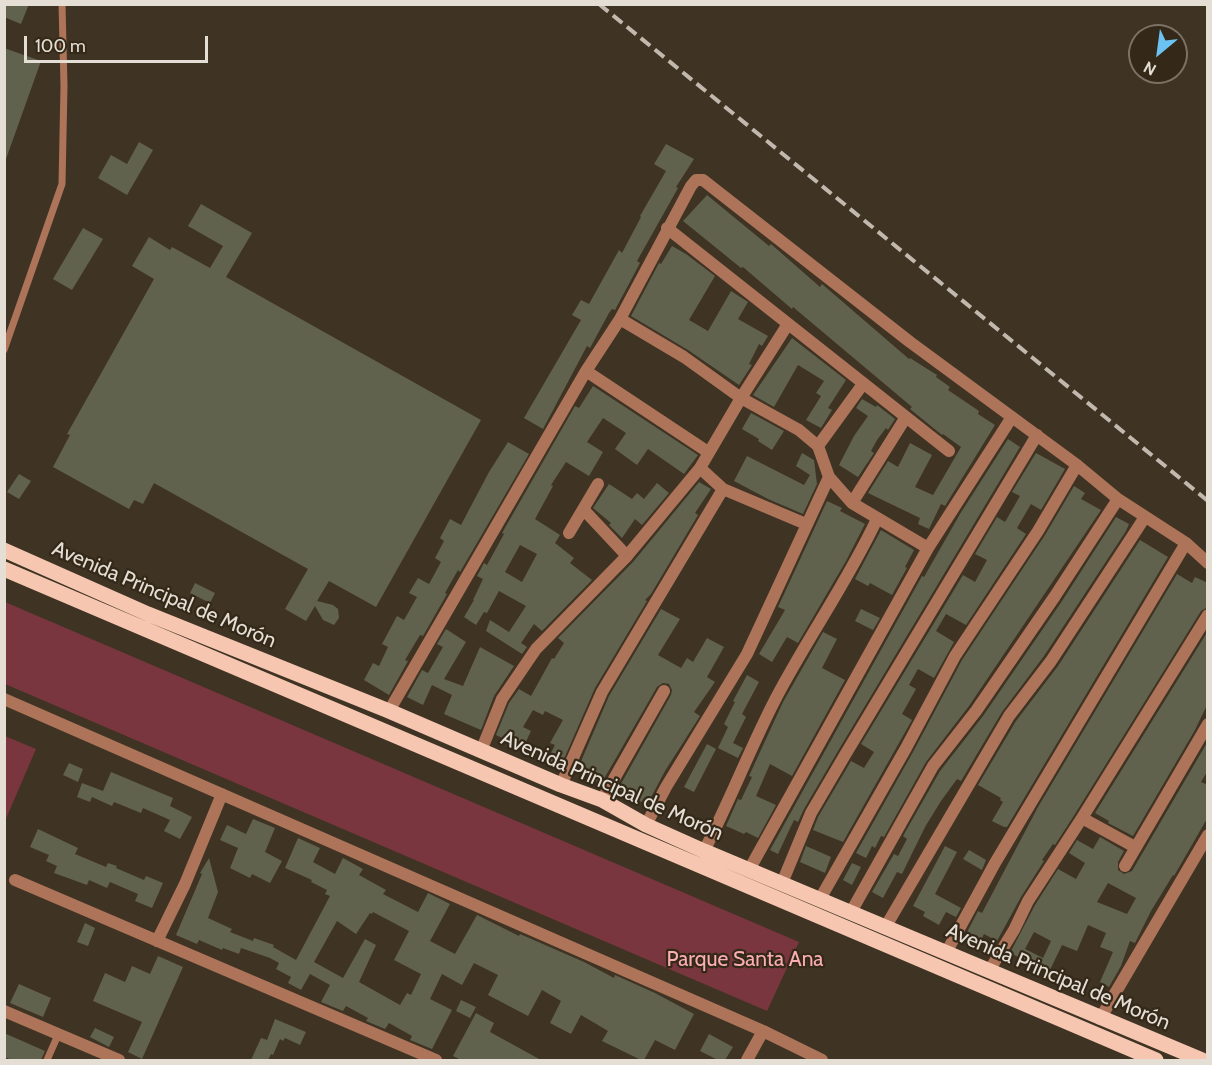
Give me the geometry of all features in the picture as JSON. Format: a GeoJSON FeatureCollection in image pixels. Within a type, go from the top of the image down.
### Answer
{"type":"FeatureCollection","features":[{"type":"Feature","properties":{"kind":"main road","name":"Avenida Principal de Morón"},"geometry":{"type":"LineString","coordinates":[[4,550],[148,614],[602,800],[646,825],[704,851],[1202,1060]]}},
{"type":"Feature","properties":{"kind":"main road","name":"Avenida Principal de Morón"},"geometry":{"type":"LineString","coordinates":[[4,569],[1156,1060]]}},
{"type":"Feature","properties":{"kind":"street"},"geometry":{"type":"LineString","coordinates":[[389,711],[586,370],[620,319],[667,228],[696,180],[703,180],[910,342],[1077,465],[1118,499],[1186,543],[1208,564]]}},
{"type":"Feature","properties":{"kind":"street"},"geometry":{"type":"LineString","coordinates":[[667,228],[949,451]]}},
{"type":"Feature","properties":{"kind":"street"},"geometry":{"type":"LineString","coordinates":[[620,319],[684,357],[741,398],[799,430],[818,446],[829,477],[852,503],[928,548]]}},
{"type":"Feature","properties":{"kind":"street"},"geometry":{"type":"LineString","coordinates":[[481,751],[502,699],[536,649],[627,556],[700,468],[788,324]]}},
{"type":"Feature","properties":{"kind":"street"},"geometry":{"type":"LineString","coordinates":[[586,370],[708,452]]}},
{"type":"Feature","properties":{"kind":"street"},"geometry":{"type":"LineString","coordinates":[[818,446],[863,384]]}},
{"type":"Feature","properties":{"kind":"street"},"geometry":{"type":"LineString","coordinates":[[852,503],[906,417]]}},
{"type":"Feature","properties":{"kind":"street"},"geometry":{"type":"LineString","coordinates":[[749,870],[928,548],[1012,417]]}},
{"type":"Feature","properties":{"kind":"street"},"geometry":{"type":"LineString","coordinates":[[782,883],[812,813],[845,755],[1037,435]]}},
{"type":"Feature","properties":{"kind":"street"},"geometry":{"type":"LineString","coordinates":[[820,899],[906,748],[955,656],[1038,531],[1077,465]]}},
{"type":"Feature","properties":{"kind":"street"},"geometry":{"type":"LineString","coordinates":[[700,468],[723,489],[806,524]]}},
{"type":"Feature","properties":{"kind":"street"},"geometry":{"type":"LineString","coordinates":[[646,825],[666,787],[747,654],[829,477]]}},
{"type":"Feature","properties":{"kind":"street"},"geometry":{"type":"LineString","coordinates":[[569,533],[597,484]]}},
{"type":"Feature","properties":{"kind":"street"},"geometry":{"type":"LineString","coordinates":[[561,785],[602,692],[723,489]]}},
{"type":"Feature","properties":{"kind":"street"},"geometry":{"type":"LineString","coordinates":[[851,912],[933,766],[976,711],[1118,499]]}},
{"type":"Feature","properties":{"kind":"street"},"geometry":{"type":"LineString","coordinates":[[584,510],[627,556]]}},
{"type":"Feature","properties":{"kind":"street"},"geometry":{"type":"LineString","coordinates":[[886,926],[1009,716],[1051,661],[1145,517]]}},
{"type":"Feature","properties":{"kind":"street"},"geometry":{"type":"LineString","coordinates":[[704,851],[776,698],[863,550],[877,519]]}},
{"type":"Feature","properties":{"kind":"street"},"geometry":{"type":"LineString","coordinates":[[946,953],[995,863],[1186,543]]}},
{"type":"Feature","properties":{"kind":"street"},"geometry":{"type":"LineString","coordinates":[[989,971],[1039,883],[1082,819],[1208,615]]}},
{"type":"Feature","properties":{"kind":"street"},"geometry":{"type":"LineString","coordinates":[[602,800],[664,691]]}},
{"type":"Feature","properties":{"kind":"street"},"geometry":{"type":"LineString","coordinates":[[4,699],[822,1060]]}},
{"type":"Feature","properties":{"kind":"street"},"geometry":{"type":"LineString","coordinates":[[1125,866],[1208,724]]}},
{"type":"Feature","properties":{"kind":"street"},"geometry":{"type":"LineString","coordinates":[[157,941],[185,884],[222,794]]}},
{"type":"Feature","properties":{"kind":"street"},"geometry":{"type":"LineString","coordinates":[[1082,819],[1135,846]]}},
{"type":"Feature","properties":{"kind":"street"},"geometry":{"type":"LineString","coordinates":[[1100,1019],[1208,835]]}},
{"type":"Feature","properties":{"kind":"street"},"geometry":{"type":"LineString","coordinates":[[15,880],[436,1060]]}},
{"type":"Feature","properties":{"kind":"street"},"geometry":{"type":"LineString","coordinates":[[4,1011],[119,1060]]}},
{"type":"Feature","properties":{"kind":"street"},"geometry":{"type":"LineString","coordinates":[[747,1060],[763,1032]]}},
{"type":"Feature","properties":{"kind":"lane"},"geometry":{"type":"LineString","coordinates":[[4,350],[62,184],[64,86],[62,4]]}},
{"type":"Feature","properties":{"kind":"lane"},"geometry":{"type":"LineString","coordinates":[[47,1060],[58,1035]]}},
{"type":"Feature","properties":{"kind":"green space","name":"Parque Santa Ana"},"geometry":{"type":"Polygon","coordinates":[[[5,602],[799,942],[767,1011],[5,684],[5,602]]]}},
{"type":"Feature","properties":{"kind":"green space"},"geometry":{"type":"Polygon","coordinates":[[[5,736],[36,749],[5,821],[5,736]]]}},
{"type":"Feature","properties":{"kind":"building"},"geometry":{"type":"Polygon","coordinates":[[[4,4],[29,4],[21,24],[4,17],[4,4]]]}},
{"type":"Feature","properties":{"kind":"building"},"geometry":{"type":"Polygon","coordinates":[[[4,48],[41,61],[6,159],[4,158],[4,48]]]}},
{"type":"Feature","properties":{"kind":"building"},"geometry":{"type":"Polygon","coordinates":[[[139,142],[153,150],[127,195],[98,178],[111,155],[127,164],[139,142]]]}},
{"type":"Feature","properties":{"kind":"building"},"geometry":{"type":"Polygon","coordinates":[[[666,144],[694,159],[676,187],[678,188],[637,261],[640,263],[615,310],[612,309],[609,313],[590,348],[587,346],[543,429],[524,418],[581,320],[572,315],[581,300],[589,304],[619,250],[622,253],[666,171],[654,164],[666,144]]]}},
{"type":"Feature","properties":{"kind":"building"},"geometry":{"type":"Polygon","coordinates":[[[707,195],[769,246],[771,244],[820,287],[822,284],[909,359],[937,375],[936,377],[950,387],[948,390],[995,425],[945,506],[941,504],[929,529],[918,524],[920,518],[868,493],[888,461],[898,467],[910,443],[932,455],[915,487],[933,495],[961,447],[910,409],[912,407],[793,307],[792,309],[743,267],[741,268],[683,221],[707,195]]]}},
{"type":"Feature","properties":{"kind":"building"},"geometry":{"type":"Polygon","coordinates":[[[201,204],[252,233],[226,277],[481,420],[376,607],[329,581],[317,601],[333,605],[338,609],[339,618],[334,625],[323,620],[315,606],[306,621],[285,609],[308,569],[154,483],[143,504],[134,500],[129,509],[53,467],[70,435],[67,434],[154,279],[132,266],[149,237],[170,250],[172,247],[210,268],[223,246],[188,226],[201,204]]]}},
{"type":"Feature","properties":{"kind":"building"},"geometry":{"type":"Polygon","coordinates":[[[83,228],[103,239],[72,290],[53,279],[83,228]]]}},
{"type":"Feature","properties":{"kind":"building"},"geometry":{"type":"Polygon","coordinates":[[[672,246],[715,276],[689,320],[708,331],[731,291],[748,302],[738,319],[768,336],[762,346],[759,344],[749,364],[752,365],[739,385],[688,350],[631,316],[659,263],[661,264],[672,246]]]}},
{"type":"Feature","properties":{"kind":"building"},"geometry":{"type":"Polygon","coordinates":[[[792,338],[846,380],[828,408],[832,410],[821,428],[806,420],[821,396],[816,393],[824,381],[798,365],[774,407],[753,395],[792,338]]]}},
{"type":"Feature","properties":{"kind":"building"},"geometry":{"type":"Polygon","coordinates":[[[593,386],[698,455],[684,474],[648,449],[637,465],[615,449],[626,433],[603,418],[587,442],[603,452],[589,476],[566,462],[551,485],[553,486],[535,519],[560,535],[555,543],[574,558],[570,563],[592,580],[542,631],[534,624],[521,643],[527,647],[522,654],[486,631],[490,620],[509,632],[526,606],[499,591],[487,613],[484,612],[476,625],[464,617],[483,579],[477,576],[484,563],[487,565],[504,534],[502,533],[575,406],[579,408],[593,386]],[[520,545],[505,572],[522,582],[537,554],[520,545]]]}},
{"type":"Feature","properties":{"kind":"building"},"geometry":{"type":"Polygon","coordinates":[[[862,399],[876,407],[877,405],[895,419],[888,430],[886,428],[877,440],[871,451],[874,453],[858,477],[839,465],[854,436],[868,416],[856,408],[862,399]]]}},
{"type":"Feature","properties":{"kind":"building"},"geometry":{"type":"Polygon","coordinates":[[[751,413],[784,431],[772,450],[742,429],[751,413]]]}},
{"type":"Feature","properties":{"kind":"building"},"geometry":{"type":"Polygon","coordinates":[[[1008,439],[1020,447],[798,822],[794,820],[778,854],[770,850],[922,576],[924,577],[960,514],[1008,439]]]}},
{"type":"Feature","properties":{"kind":"building"},"geometry":{"type":"Polygon","coordinates":[[[508,442],[529,454],[460,572],[458,570],[423,636],[420,635],[405,660],[408,661],[389,695],[364,680],[373,663],[379,666],[388,647],[382,644],[397,616],[404,620],[417,597],[409,593],[418,578],[429,584],[441,562],[435,558],[444,541],[440,538],[450,519],[461,525],[508,442]]]}},
{"type":"Feature","properties":{"kind":"building"},"geometry":{"type":"Polygon","coordinates":[[[802,453],[814,460],[817,484],[803,514],[734,481],[747,456],[804,485],[810,475],[796,466],[802,453]]]}},
{"type":"Feature","properties":{"kind":"building"},"geometry":{"type":"Polygon","coordinates":[[[1036,453],[1065,469],[1041,510],[1031,504],[1017,528],[1026,534],[966,625],[946,614],[936,631],[954,642],[934,678],[918,669],[909,685],[916,689],[902,714],[912,720],[843,842],[813,830],[818,817],[851,761],[864,768],[874,752],[861,744],[963,575],[975,582],[987,560],[975,554],[997,517],[1005,522],[1020,496],[1012,492],[1036,453]]]}},
{"type":"Feature","properties":{"kind":"building"},"geometry":{"type":"Polygon","coordinates":[[[19,474],[31,481],[19,499],[7,492],[19,474]]]}},
{"type":"Feature","properties":{"kind":"building"},"geometry":{"type":"Polygon","coordinates":[[[699,482],[711,489],[695,513],[698,515],[651,594],[645,600],[647,601],[595,688],[560,768],[547,761],[555,745],[550,743],[563,720],[545,711],[543,715],[533,710],[523,727],[531,731],[523,748],[496,735],[509,703],[519,689],[531,696],[552,658],[554,659],[564,643],[558,638],[633,562],[699,482]]]}},
{"type":"Feature","properties":{"kind":"building"},"geometry":{"type":"Polygon","coordinates":[[[657,483],[669,493],[642,525],[635,519],[622,538],[609,525],[611,523],[593,508],[609,484],[632,499],[637,493],[644,499],[657,483]]]}},
{"type":"Feature","properties":{"kind":"building"},"geometry":{"type":"Polygon","coordinates":[[[1074,486],[1085,493],[1081,499],[1101,510],[969,706],[926,762],[884,837],[881,836],[875,848],[872,846],[866,858],[856,853],[962,660],[1045,535],[1074,486]]]}},
{"type":"Feature","properties":{"kind":"building"},"geometry":{"type":"Polygon","coordinates":[[[827,501],[842,508],[840,511],[865,524],[798,643],[787,637],[772,662],[759,654],[785,610],[778,607],[827,501]]]}},
{"type":"Feature","properties":{"kind":"building"},"geometry":{"type":"Polygon","coordinates":[[[1116,517],[1129,524],[1126,531],[1044,656],[1002,712],[961,781],[957,779],[941,801],[925,827],[902,874],[897,872],[883,898],[872,892],[894,854],[898,856],[907,839],[903,836],[940,771],[983,716],[1116,517]]]}},
{"type":"Feature","properties":{"kind":"building"},"geometry":{"type":"Polygon","coordinates":[[[881,530],[914,550],[892,595],[870,583],[868,586],[855,579],[881,530]]]}},
{"type":"Feature","properties":{"kind":"building"},"geometry":{"type":"Polygon","coordinates":[[[1140,540],[1168,557],[1007,827],[992,821],[1003,802],[1001,798],[978,785],[1016,721],[1058,666],[1140,540]]]}},
{"type":"Feature","properties":{"kind":"building"},"geometry":{"type":"Polygon","coordinates":[[[1177,574],[1192,583],[1195,577],[1208,583],[1208,607],[1201,611],[1075,814],[1055,845],[1053,844],[1042,860],[1044,861],[997,941],[984,934],[981,940],[967,932],[978,911],[982,913],[1038,807],[1177,574]]]}},
{"type":"Feature","properties":{"kind":"building"},"geometry":{"type":"Polygon","coordinates":[[[195,583],[215,593],[210,603],[190,593],[195,583]]]}},
{"type":"Feature","properties":{"kind":"building"},"geometry":{"type":"Polygon","coordinates":[[[661,609],[680,619],[658,655],[681,668],[687,658],[693,662],[707,638],[724,647],[707,677],[715,682],[694,712],[700,716],[665,771],[647,805],[618,789],[671,695],[672,690],[669,684],[663,683],[657,687],[601,784],[588,777],[591,772],[579,766],[609,696],[661,609]]]}},
{"type":"Feature","properties":{"kind":"building"},"geometry":{"type":"Polygon","coordinates":[[[861,609],[880,618],[873,630],[855,621],[861,609]]]}},
{"type":"Feature","properties":{"kind":"building"},"geometry":{"type":"Polygon","coordinates":[[[446,629],[466,642],[444,679],[463,686],[480,647],[514,666],[494,696],[481,730],[444,714],[452,695],[432,685],[423,705],[407,697],[422,670],[428,673],[443,647],[437,644],[446,629]]]}},
{"type":"Feature","properties":{"kind":"building"},"geometry":{"type":"Polygon","coordinates":[[[1208,631],[1208,703],[1195,730],[1133,836],[1108,823],[1109,821],[1095,813],[1208,631]]]}},
{"type":"Feature","properties":{"kind":"building"},"geometry":{"type":"Polygon","coordinates":[[[823,632],[837,639],[822,668],[845,680],[792,776],[770,764],[756,796],[776,805],[758,838],[726,826],[738,799],[741,800],[752,777],[749,776],[783,702],[823,632]]]}},
{"type":"Feature","properties":{"kind":"building"},"geometry":{"type":"Polygon","coordinates":[[[747,675],[759,682],[742,714],[746,717],[733,743],[743,748],[738,758],[718,748],[728,727],[724,724],[735,702],[733,701],[747,675]]]}},
{"type":"Feature","properties":{"kind":"building"},"geometry":{"type":"Polygon","coordinates":[[[1208,741],[1208,770],[1201,782],[1208,785],[1208,817],[1151,911],[1135,943],[1130,941],[1121,966],[1109,987],[1100,982],[1113,952],[1100,947],[1106,933],[1088,925],[1077,951],[1062,945],[1049,972],[1010,953],[1035,905],[1058,869],[1076,879],[1085,863],[1069,853],[1077,840],[1093,849],[1100,837],[1124,851],[1118,862],[1118,870],[1124,874],[1132,871],[1208,741]],[[1108,883],[1097,902],[1127,914],[1136,898],[1108,883]],[[1034,932],[1025,949],[1043,958],[1051,941],[1034,932]]]}},
{"type":"Feature","properties":{"kind":"building"},"geometry":{"type":"Polygon","coordinates":[[[707,744],[716,749],[694,792],[684,787],[707,744]]]}},
{"type":"Feature","properties":{"kind":"building"},"geometry":{"type":"Polygon","coordinates":[[[69,763],[83,769],[78,782],[63,775],[69,763]]]}},
{"type":"Feature","properties":{"kind":"building"},"geometry":{"type":"Polygon","coordinates":[[[111,772],[173,798],[170,806],[192,817],[180,839],[164,831],[170,820],[143,808],[141,813],[114,802],[112,806],[92,797],[90,802],[77,797],[82,783],[103,791],[111,772]]]}},
{"type":"Feature","properties":{"kind":"building"},"geometry":{"type":"Polygon","coordinates":[[[253,819],[275,828],[265,852],[282,861],[270,883],[252,874],[250,878],[230,868],[238,848],[220,840],[227,825],[246,834],[253,819]]]}},
{"type":"Feature","properties":{"kind":"building"},"geometry":{"type":"Polygon","coordinates":[[[38,829],[78,848],[75,854],[106,867],[108,863],[117,866],[116,868],[144,880],[146,876],[163,883],[152,908],[135,901],[138,894],[110,882],[107,888],[89,880],[87,885],[54,873],[57,866],[46,861],[49,855],[30,847],[38,829]]]}},
{"type":"Feature","properties":{"kind":"building"},"geometry":{"type":"Polygon","coordinates":[[[298,838],[320,848],[313,862],[335,874],[343,858],[363,869],[359,875],[386,890],[383,894],[418,912],[428,893],[450,904],[430,941],[455,954],[477,915],[519,936],[520,934],[584,962],[614,978],[615,975],[655,993],[694,1014],[675,1050],[655,1040],[644,1060],[641,1060],[602,1041],[608,1031],[581,1015],[571,1034],[550,1023],[561,1001],[542,990],[528,1016],[488,995],[498,975],[474,963],[462,985],[442,974],[430,999],[452,1010],[432,1049],[410,1040],[412,1036],[389,1023],[385,1029],[366,1021],[368,1018],[346,1006],[343,1011],[321,1002],[330,985],[310,974],[301,990],[288,983],[291,977],[276,969],[279,963],[270,958],[241,948],[239,954],[223,948],[222,950],[199,940],[197,944],[176,935],[202,874],[200,873],[209,858],[218,892],[208,918],[232,929],[230,932],[253,941],[254,938],[274,945],[273,947],[296,960],[330,896],[325,894],[327,890],[311,882],[312,880],[285,868],[298,838]],[[373,912],[356,934],[337,921],[314,962],[343,978],[365,939],[376,945],[359,982],[400,1005],[407,993],[411,995],[421,974],[394,960],[409,931],[373,912]]]}},
{"type":"Feature","properties":{"kind":"building"},"geometry":{"type":"Polygon","coordinates":[[[806,846],[831,857],[825,873],[800,862],[806,846]]]}},
{"type":"Feature","properties":{"kind":"building"},"geometry":{"type":"Polygon","coordinates":[[[945,846],[957,852],[935,894],[961,908],[956,917],[946,912],[939,925],[923,916],[925,912],[913,906],[945,846]]]}},
{"type":"Feature","properties":{"kind":"building"},"geometry":{"type":"Polygon","coordinates":[[[969,850],[986,860],[982,870],[963,859],[969,850]]]}},
{"type":"Feature","properties":{"kind":"building"},"geometry":{"type":"Polygon","coordinates":[[[852,863],[861,867],[852,885],[843,880],[852,863]]]}},
{"type":"Feature","properties":{"kind":"building"},"geometry":{"type":"Polygon","coordinates":[[[85,923],[95,928],[88,946],[77,942],[85,923]]]}},
{"type":"Feature","properties":{"kind":"building"},"geometry":{"type":"Polygon","coordinates":[[[158,956],[183,967],[142,1059],[128,1052],[142,1022],[93,1001],[105,973],[125,982],[132,966],[150,974],[158,956]]]}},
{"type":"Feature","properties":{"kind":"building"},"geometry":{"type":"Polygon","coordinates":[[[19,984],[51,998],[43,1017],[10,1003],[19,984]]]}},
{"type":"Feature","properties":{"kind":"building"},"geometry":{"type":"Polygon","coordinates":[[[461,1000],[476,1007],[470,1018],[456,1011],[461,1000]]]}},
{"type":"Feature","properties":{"kind":"building"},"geometry":{"type":"Polygon","coordinates":[[[476,1013],[494,1023],[490,1032],[541,1060],[461,1060],[453,1056],[476,1013]]]}},
{"type":"Feature","properties":{"kind":"building"},"geometry":{"type":"Polygon","coordinates":[[[275,1019],[306,1032],[300,1045],[285,1038],[283,1041],[280,1039],[273,1055],[271,1054],[268,1060],[251,1060],[261,1038],[267,1040],[275,1019]]]}},
{"type":"Feature","properties":{"kind":"building"},"geometry":{"type":"Polygon","coordinates":[[[95,1028],[114,1037],[109,1047],[90,1037],[95,1028]]]}},
{"type":"Feature","properties":{"kind":"building"},"geometry":{"type":"Polygon","coordinates":[[[4,1033],[45,1051],[41,1060],[12,1060],[4,1057],[4,1033]]]}},
{"type":"Feature","properties":{"kind":"building"},"geometry":{"type":"Polygon","coordinates":[[[709,1034],[733,1047],[725,1060],[718,1060],[700,1051],[709,1034]]]}},
{"type":"Feature","properties":{"kind":"railway"},"geometry":{"type":"LineString","coordinates":[[599,4],[1208,501]]}}]}
